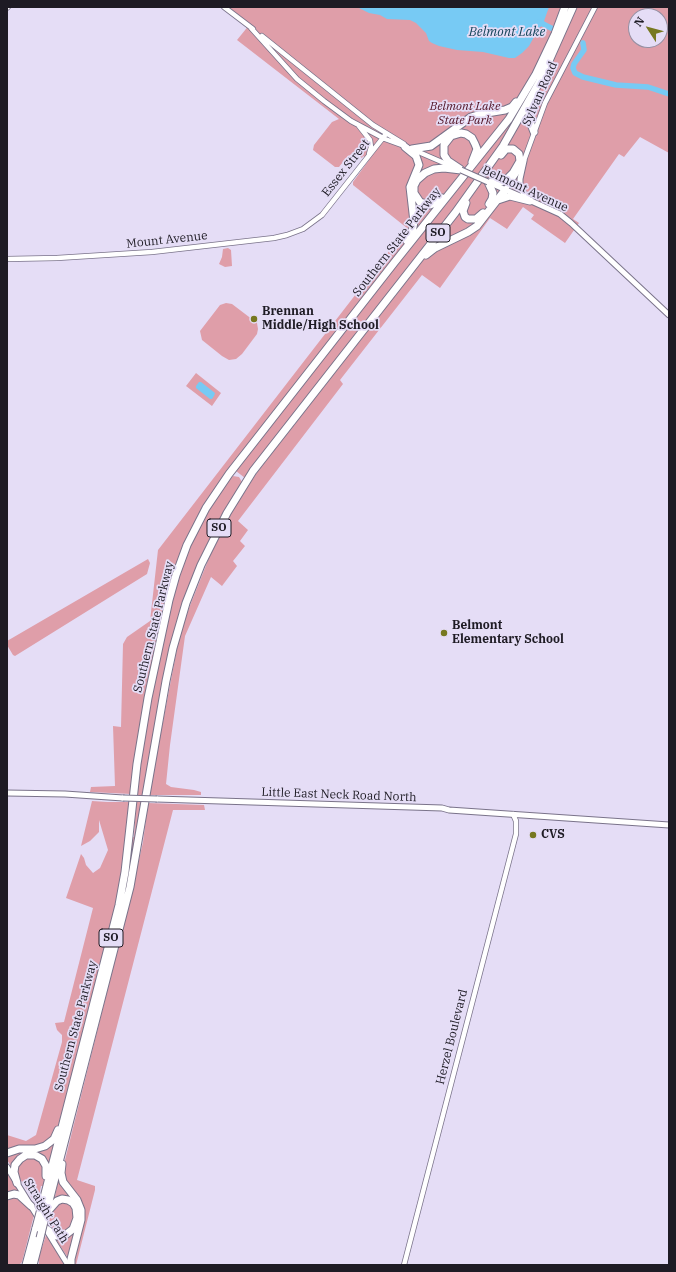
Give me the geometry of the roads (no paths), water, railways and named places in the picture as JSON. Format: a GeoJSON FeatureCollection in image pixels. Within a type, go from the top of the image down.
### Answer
{"type":"FeatureCollection","features":[{"type":"Feature","properties":{"kind":"highway","name":"Southern State Parkway"},"geometry":{"type":"LineString","coordinates":[[26,1265],[120,900],[126,866],[137,768],[148,698],[169,600],[184,552],[198,522],[219,488],[450,192],[464,170],[501,130],[532,80],[565,7]]}},
{"type":"Feature","properties":{"kind":"highway","name":"Southern State Parkway"},"geometry":{"type":"LineString","coordinates":[[34,1265],[35,1255],[129,893],[169,664],[179,627],[195,580],[219,528],[251,475],[469,193],[512,132],[540,81],[573,7]]}},
{"type":"Feature","properties":{"kind":"highway"},"geometry":{"type":"LineString","coordinates":[[409,148],[430,146],[473,116],[500,112],[510,108],[514,105],[532,80]]}},
{"type":"Feature","properties":{"kind":"highway"},"geometry":{"type":"LineString","coordinates":[[534,132],[529,121],[529,113],[540,81]]}},
{"type":"Feature","properties":{"kind":"highway"},"geometry":{"type":"LineString","coordinates":[[459,133],[466,134],[471,137],[476,145],[476,154],[464,170],[447,160],[444,151],[444,145],[447,139],[452,135],[459,133]]}},
{"type":"Feature","properties":{"kind":"highway"},"geometry":{"type":"LineString","coordinates":[[394,263],[411,234],[414,222],[410,189],[411,182],[418,169],[419,162],[409,148]]}},
{"type":"Feature","properties":{"kind":"highway"},"geometry":{"type":"LineString","coordinates":[[469,193],[463,211],[466,218],[474,220],[481,216],[492,199],[493,191],[488,182],[501,182],[508,178],[520,161],[518,152],[512,148],[506,149],[484,172]]}},
{"type":"Feature","properties":{"kind":"highway"},"geometry":{"type":"LineString","coordinates":[[450,192],[437,202],[428,205],[417,199],[414,193],[414,186],[420,177],[432,169],[444,168],[464,170]]}},
{"type":"Feature","properties":{"kind":"highway"},"geometry":{"type":"LineString","coordinates":[[407,273],[433,249],[477,226],[505,190]]}},
{"type":"Feature","properties":{"kind":"highway"},"geometry":{"type":"LineString","coordinates":[[496,201],[503,197],[510,196],[530,200]]}},
{"type":"Feature","properties":{"kind":"highway"},"geometry":{"type":"LineString","coordinates":[[7,1154],[19,1149],[39,1148],[49,1143],[56,1136],[65,1112]]}},
{"type":"Feature","properties":{"kind":"highway"},"geometry":{"type":"LineString","coordinates":[[65,1142],[61,1171],[62,1177],[65,1185],[79,1204],[81,1214],[71,1259],[68,1264]]}},
{"type":"Feature","properties":{"kind":"highway"},"geometry":{"type":"LineString","coordinates":[[16,1183],[14,1169],[17,1162],[24,1156],[35,1155],[42,1159],[46,1166],[45,1194]]}},
{"type":"Feature","properties":{"kind":"highway"},"geometry":{"type":"LineString","coordinates":[[7,1196],[14,1194],[19,1195],[31,1206]]}},
{"type":"Feature","properties":{"kind":"highway"},"geometry":{"type":"LineString","coordinates":[[45,1228],[56,1236],[64,1236],[73,1229],[77,1216],[77,1210],[74,1204],[64,1199],[55,1202],[46,1213]]}},
{"type":"Feature","properties":{"kind":"highway"},"geometry":{"type":"LineString","coordinates":[[22,1265],[33,1241]]}},
{"type":"Feature","properties":{"kind":"main road"},"geometry":{"type":"LineString","coordinates":[[524,161],[520,185],[522,191],[530,200]]}},
{"type":"Feature","properties":{"kind":"main road","name":"Belmont Avenue"},"geometry":{"type":"LineString","coordinates":[[464,170],[560,214],[572,223],[669,315]]}},
{"type":"Feature","properties":{"kind":"main road","name":"Little East Neck Road North"},"geometry":{"type":"LineString","coordinates":[[7,793],[427,807],[669,825]]}},
{"type":"Feature","properties":{"kind":"main road","name":"Straight Path"},"geometry":{"type":"LineString","coordinates":[[7,1167],[68,1264]]}},
{"type":"Feature","properties":{"kind":"street","name":"Belmont Avenue"},"geometry":{"type":"LineString","coordinates":[[224,7],[385,136]]}},
{"type":"Feature","properties":{"kind":"street","name":"Sylvan Road"},"geometry":{"type":"LineString","coordinates":[[505,190],[519,172],[547,97],[594,7]]}},
{"type":"Feature","properties":{"kind":"street","name":"Belmont Avenue"},"geometry":{"type":"LineString","coordinates":[[251,28],[297,79],[324,101],[357,124],[409,148],[464,170]]}},
{"type":"Feature","properties":{"kind":"street"},"geometry":{"type":"LineString","coordinates":[[357,124],[367,134],[370,140],[371,147],[368,157]]}},
{"type":"Feature","properties":{"kind":"street"},"geometry":{"type":"LineString","coordinates":[[370,131],[373,125]]}},
{"type":"Feature","properties":{"kind":"street","name":"Essex Street"},"geometry":{"type":"LineString","coordinates":[[322,215],[385,136]]}},
{"type":"Feature","properties":{"kind":"street","name":"Mount Avenue"},"geometry":{"type":"LineString","coordinates":[[7,259],[152,252],[274,238],[303,228],[322,215]]}},
{"type":"Feature","properties":{"kind":"street","name":"Herzel Boulevard"},"geometry":{"type":"LineString","coordinates":[[404,1265],[516,834],[516,821],[513,814]]}},
{"type":"Feature","properties":{"kind":"water","name":"Belmont Lake"},"geometry":{"type":"Polygon","coordinates":[[[357,7],[549,7],[544,21],[546,23],[545,25],[539,28],[529,46],[515,58],[509,58],[483,52],[457,50],[439,46],[429,41],[426,33],[416,23],[410,20],[387,19],[357,7]]]}},
{"type":"Feature","properties":{"kind":"water"},"geometry":{"type":"Polygon","coordinates":[[[199,382],[215,393],[212,399],[196,388],[199,382]]]}},
{"type":"Feature","properties":{"kind":"waterway"},"geometry":{"type":"LineString","coordinates":[[539,22],[553,29]]}},
{"type":"Feature","properties":{"kind":"waterway"},"geometry":{"type":"LineString","coordinates":[[583,43],[584,50],[574,64],[573,68],[575,73],[583,77],[616,85],[648,87],[669,94]]}},
{"type":"Feature","properties":{"kind":"place","name":"Brennan Middle/High School"},"geometry":{"type":"Point","coordinates":[254,319]}},
{"type":"Feature","properties":{"kind":"place","name":"Belmont Elementary School"},"geometry":{"type":"Point","coordinates":[444,633]}},
{"type":"Feature","properties":{"kind":"place","name":"CVS"},"geometry":{"type":"Point","coordinates":[533,835]}},
{"type":"Feature","properties":{"kind":"park label","name":"Belmont Lake State Park"},"geometry":{"type":"Point","coordinates":[465,114]}}]}
